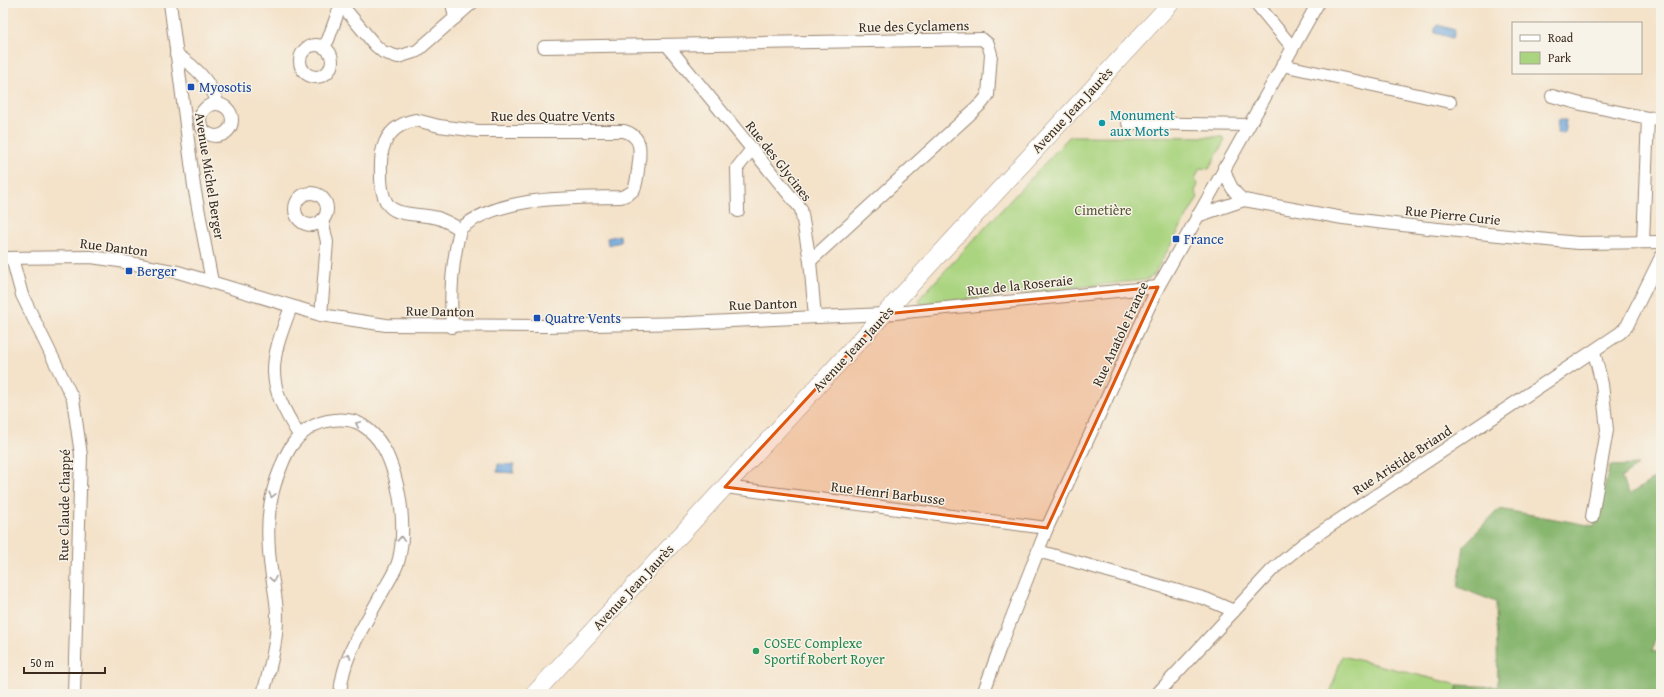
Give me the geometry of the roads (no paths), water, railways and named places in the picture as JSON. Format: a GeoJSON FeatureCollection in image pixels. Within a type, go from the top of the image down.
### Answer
{"type":"FeatureCollection","features":[{"type":"Feature","properties":{"kind":"main road","name":"Avenue Jean Jaurès"},"geometry":{"type":"LineString","coordinates":[[534,694],[1171,3]]}},
{"type":"Feature","properties":{"kind":"street","name":"Avenue Michel Berger"},"geometry":{"type":"LineString","coordinates":[[170,3],[194,186],[212,282]]}},
{"type":"Feature","properties":{"kind":"street"},"geometry":{"type":"LineString","coordinates":[[452,3],[455,18]]}},
{"type":"Feature","properties":{"kind":"street"},"geometry":{"type":"LineString","coordinates":[[341,4],[375,45],[383,52],[398,57],[417,51],[472,3]]}},
{"type":"Feature","properties":{"kind":"street"},"geometry":{"type":"LineString","coordinates":[[1256,3],[1292,47]]}},
{"type":"Feature","properties":{"kind":"street","name":"Rue Anatole France"},"geometry":{"type":"LineString","coordinates":[[983,694],[1047,528],[1158,287],[1224,167],[1318,3]]}},
{"type":"Feature","properties":{"kind":"street"},"geometry":{"type":"LineString","coordinates":[[323,47],[328,40],[341,4]]}},
{"type":"Feature","properties":{"kind":"street","name":"Rue des Cyclamens"},"geometry":{"type":"LineString","coordinates":[[544,47],[982,39],[988,44],[991,54],[988,95],[982,103],[810,261]]}},
{"type":"Feature","properties":{"kind":"street","name":"Rue des Glycines"},"geometry":{"type":"LineString","coordinates":[[667,45],[800,210],[810,261],[815,317]]}},
{"type":"Feature","properties":{"kind":"street"},"geometry":{"type":"LineString","coordinates":[[176,54],[198,70],[214,93],[218,104]]}},
{"type":"Feature","properties":{"kind":"street"},"geometry":{"type":"LineString","coordinates":[[1282,65],[1450,102]]}},
{"type":"Feature","properties":{"kind":"street"},"geometry":{"type":"LineString","coordinates":[[1552,96],[1581,104],[1648,118],[1661,117]]}},
{"type":"Feature","properties":{"kind":"street"},"geometry":{"type":"LineString","coordinates":[[1643,242],[1648,118]]}},
{"type":"Feature","properties":{"kind":"street","name":"Rue des Quatre Vents"},"geometry":{"type":"LineString","coordinates":[[416,120],[439,126],[478,131],[624,131],[636,138],[640,153],[636,184],[629,194],[621,197],[561,198],[502,208],[470,220],[460,228],[438,218],[406,215],[395,210],[387,202],[382,191],[381,158],[384,144],[391,133],[399,125],[416,120]]}},
{"type":"Feature","properties":{"kind":"street"},"geometry":{"type":"LineString","coordinates":[[1128,123],[1249,125]]}},
{"type":"Feature","properties":{"kind":"street"},"geometry":{"type":"LineString","coordinates":[[738,211],[738,168],[752,149]]}},
{"type":"Feature","properties":{"kind":"street"},"geometry":{"type":"LineString","coordinates":[[1224,167],[1236,195],[1244,200]]}},
{"type":"Feature","properties":{"kind":"street","name":"Rue Pierre Curie"},"geometry":{"type":"LineString","coordinates":[[1197,216],[1244,200],[1343,218],[1428,228],[1578,243],[1661,242]]}},
{"type":"Feature","properties":{"kind":"street"},"geometry":{"type":"LineString","coordinates":[[321,315],[327,242],[322,220]]}},
{"type":"Feature","properties":{"kind":"street"},"geometry":{"type":"LineString","coordinates":[[452,326],[450,293],[460,228]]}},
{"type":"Feature","properties":{"kind":"street","name":"Rue Aristide Briand"},"geometry":{"type":"LineString","coordinates":[[1157,694],[1272,570],[1303,544],[1594,352],[1620,333],[1627,326],[1661,257]]}},
{"type":"Feature","properties":{"kind":"street","name":"Rue Danton"},"geometry":{"type":"LineString","coordinates":[[8,258],[98,258],[178,272],[321,315],[386,325],[547,326],[885,314]]}},
{"type":"Feature","properties":{"kind":"street","name":"Rue Claude Chappé"},"geometry":{"type":"LineString","coordinates":[[8,258],[22,295],[73,399],[81,455],[74,694]]}},
{"type":"Feature","properties":{"kind":"street","name":"Rue de la Roseraie"},"geometry":{"type":"LineString","coordinates":[[885,314],[1158,287]]}},
{"type":"Feature","properties":{"kind":"street"},"geometry":{"type":"LineString","coordinates":[[291,307],[274,358],[273,372],[279,399],[287,416],[299,435]]}},
{"type":"Feature","properties":{"kind":"street"},"geometry":{"type":"LineString","coordinates":[[1592,517],[1607,430],[1602,384],[1594,352]]}},
{"type":"Feature","properties":{"kind":"street"},"geometry":{"type":"LineString","coordinates":[[263,694],[273,654],[277,618],[277,606],[268,541],[270,501],[275,480],[288,450],[299,435],[313,426],[324,422],[349,420],[360,424],[371,431],[380,441],[392,465],[400,500],[401,526],[398,559],[388,582],[347,657],[341,680],[340,694]]}},
{"type":"Feature","properties":{"kind":"street","name":"Rue Henri Barbusse"},"geometry":{"type":"LineString","coordinates":[[725,487],[1047,528]]}},
{"type":"Feature","properties":{"kind":"street"},"geometry":{"type":"LineString","coordinates":[[1038,551],[1206,598],[1234,611]]}},
{"type":"Feature","properties":{"kind":"water"},"geometry":{"type":"Polygon","coordinates":[[[1438,25],[1455,30],[1453,38],[1435,33],[1435,28],[1438,25]]]}},
{"type":"Feature","properties":{"kind":"water"},"geometry":{"type":"Polygon","coordinates":[[[1558,120],[1566,120],[1564,134],[1557,133],[1558,120]]]}},
{"type":"Feature","properties":{"kind":"water"},"geometry":{"type":"Polygon","coordinates":[[[620,235],[621,242],[608,245],[607,238],[620,235]]]}},
{"type":"Feature","properties":{"kind":"water"},"geometry":{"type":"Polygon","coordinates":[[[498,464],[514,465],[514,473],[497,472],[498,464]]]}},
{"type":"Feature","properties":{"kind":"place","name":"Myosotis"},"geometry":{"type":"Point","coordinates":[191,87]}},
{"type":"Feature","properties":{"kind":"place","name":"Monument aux Morts"},"geometry":{"type":"Point","coordinates":[1102,123]}},
{"type":"Feature","properties":{"kind":"place","name":"France"},"geometry":{"type":"Point","coordinates":[1176,239]}},
{"type":"Feature","properties":{"kind":"place","name":"Berger"},"geometry":{"type":"Point","coordinates":[129,271]}},
{"type":"Feature","properties":{"kind":"place","name":"Quatre Vents"},"geometry":{"type":"Point","coordinates":[537,318]}},
{"type":"Feature","properties":{"kind":"place","name":"COSEC Complexe Sportif Robert Royer"},"geometry":{"type":"Point","coordinates":[756,651]}},
{"type":"Feature","properties":{"kind":"park label","name":"Cimetière"},"geometry":{"type":"Point","coordinates":[1103,210]}}]}
